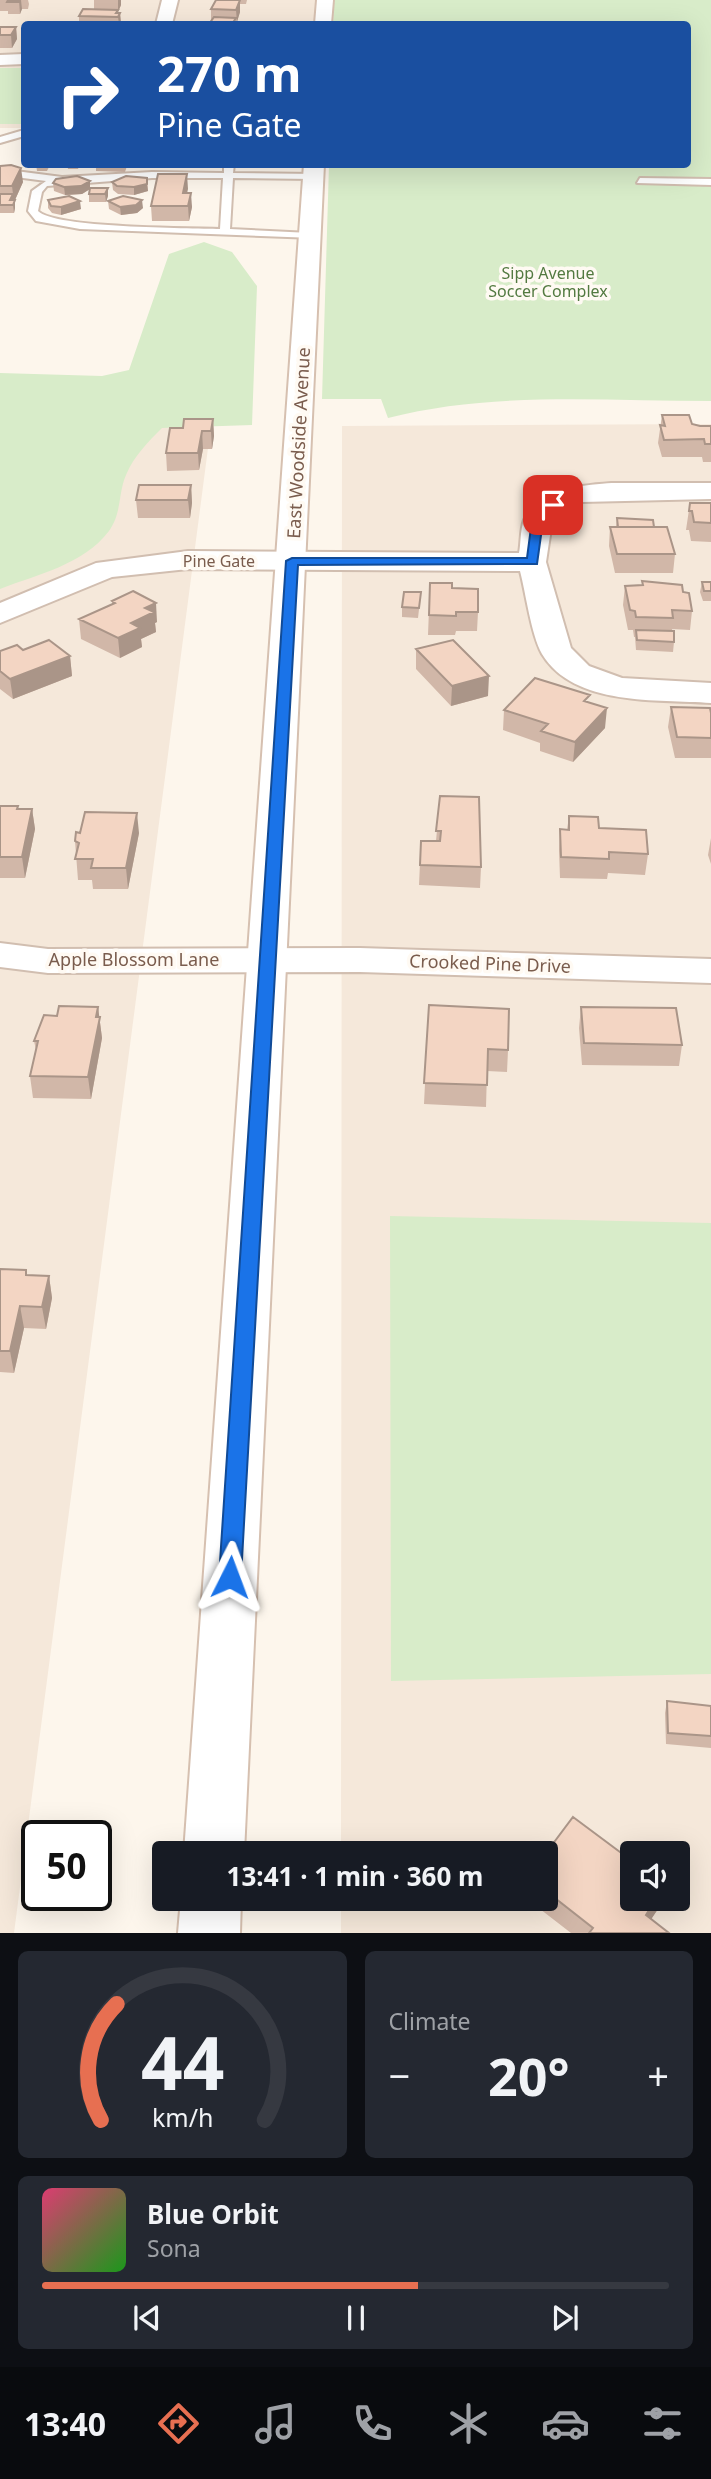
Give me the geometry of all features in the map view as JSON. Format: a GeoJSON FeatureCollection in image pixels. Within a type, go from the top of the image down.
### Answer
{"type":"FeatureCollection","features":[{"type":"Feature","properties":{"kind":"main road"},"geometry":{"type":"LineString","coordinates":[[165,21],[170,0]]}},
{"type":"Feature","properties":{"kind":"main road"},"geometry":{"type":"LineString","coordinates":[[323,21],[325,0]]}},
{"type":"Feature","properties":{"kind":"main road"},"geometry":{"type":"LineString","coordinates":[[0,60],[21,60]]}},
{"type":"Feature","properties":{"kind":"main road","name":"East Woodside Avenue"},"geometry":{"type":"LineString","coordinates":[[215,1841],[314,170]]}},
{"type":"Feature","properties":{"kind":"main road"},"geometry":{"type":"LineString","coordinates":[[711,491],[612,491],[577,495],[553,505],[538,520],[532,562],[556,651],[578,673],[618,687],[711,693]]}},
{"type":"Feature","properties":{"kind":"main road","name":"Pine Gate"},"geometry":{"type":"LineString","coordinates":[[0,614],[106,569],[188,560],[532,562]]}},
{"type":"Feature","properties":{"kind":"main road","name":"Apple Blossom Lane"},"geometry":{"type":"LineString","coordinates":[[0,955],[48,961],[268,960]]}},
{"type":"Feature","properties":{"kind":"main road","name":"Crooked Pine Drive"},"geometry":{"type":"LineString","coordinates":[[268,960],[711,971]]}},
{"type":"Feature","properties":{"kind":"main road"},"geometry":{"type":"LineString","coordinates":[[209,1933],[210,1911]]}},
{"type":"Feature","properties":{"kind":"lane"},"geometry":{"type":"LineString","coordinates":[[0,140],[21,133]]}},
{"type":"Feature","properties":{"kind":"lane"},"geometry":{"type":"LineString","coordinates":[[310,236],[80,226],[40,219],[33,211],[37,191],[44,184],[61,180],[228,170],[314,170]]}},
{"type":"Feature","properties":{"kind":"lane"},"geometry":{"type":"LineString","coordinates":[[225,233],[228,170]]}},
{"type":"Feature","properties":{"kind":"lane"},"geometry":{"type":"LineString","coordinates":[[0,172],[61,180]]}},
{"type":"Feature","properties":{"kind":"lane"},"geometry":{"type":"LineString","coordinates":[[640,181],[711,182]]}},
{"type":"Feature","properties":{"kind":"shaded area"},"geometry":{"type":"Polygon","coordinates":[[[0,0],[319,0],[319,21],[21,21],[21,128],[0,128],[0,0]]]}},
{"type":"Feature","properties":{"kind":"shaded area"},"geometry":{"type":"Polygon","coordinates":[[[0,404],[213,410],[29,1820],[21,1820],[21,1879],[14,1933],[0,1933],[0,404]]]}},
{"type":"Feature","properties":{"kind":"shaded area"},"geometry":{"type":"Polygon","coordinates":[[[711,424],[711,1933],[341,1933],[341,1911],[558,1911],[558,1841],[341,1841],[342,426],[711,424]]]}},
{"type":"Feature","properties":{"kind":"green space","name":"Sipp Avenue Soccer Complex"},"geometry":{"type":"Polygon","coordinates":[[[334,0],[711,0],[711,401],[508,401],[467,404],[388,418],[381,399],[322,399],[329,168],[691,168],[691,21],[333,21],[334,0]]]}},
{"type":"Feature","properties":{"kind":"green space"},"geometry":{"type":"Polygon","coordinates":[[[0,68],[21,68],[21,124],[0,124],[0,68]]]}},
{"type":"Feature","properties":{"kind":"green space"},"geometry":{"type":"Polygon","coordinates":[[[204,242],[232,252],[257,286],[252,425],[162,428],[129,468],[113,524],[98,543],[59,567],[0,589],[0,373],[102,376],[129,370],[169,254],[204,242]]]}},
{"type":"Feature","properties":{"kind":"green space"},"geometry":{"type":"Polygon","coordinates":[[[390,1216],[711,1223],[711,1674],[391,1681],[390,1216]]]}},
{"type":"Feature","properties":{"kind":"building"},"geometry":{"type":"Polygon","coordinates":[[[216,0],[240,0],[236,10],[211,9],[216,0]]]}},
{"type":"Feature","properties":{"kind":"building"},"geometry":{"type":"Polygon","coordinates":[[[83,9],[118,10],[116,13],[120,13],[118,17],[79,16],[83,9]]]}},
{"type":"Feature","properties":{"kind":"building"},"geometry":{"type":"Polygon","coordinates":[[[214,17],[236,18],[234,21],[211,21],[214,17]]]}},
{"type":"Feature","properties":{"kind":"building"},"geometry":{"type":"Polygon","coordinates":[[[0,27],[16,27],[11,35],[0,35],[0,27]]]}},
{"type":"Feature","properties":{"kind":"building"},"geometry":{"type":"Polygon","coordinates":[[[0,166],[21,168],[12,186],[0,186],[0,166]]]}},
{"type":"Feature","properties":{"kind":"building"},"geometry":{"type":"Polygon","coordinates":[[[158,174],[187,174],[183,193],[191,193],[188,206],[151,206],[158,174]]]}},
{"type":"Feature","properties":{"kind":"building"},"geometry":{"type":"Polygon","coordinates":[[[77,176],[90,181],[81,186],[64,187],[53,183],[56,179],[77,176]]]}},
{"type":"Feature","properties":{"kind":"building"},"geometry":{"type":"Polygon","coordinates":[[[126,176],[147,178],[147,184],[134,187],[117,186],[112,182],[126,176]]]}},
{"type":"Feature","properties":{"kind":"building"},"geometry":{"type":"Polygon","coordinates":[[[90,188],[108,188],[105,194],[89,194],[90,188]]]}},
{"type":"Feature","properties":{"kind":"building"},"geometry":{"type":"Polygon","coordinates":[[[0,194],[13,194],[10,200],[15,200],[13,205],[0,205],[0,194]]]}},
{"type":"Feature","properties":{"kind":"building"},"geometry":{"type":"Polygon","coordinates":[[[69,196],[80,201],[61,207],[51,206],[48,200],[69,196]]]}},
{"type":"Feature","properties":{"kind":"building"},"geometry":{"type":"Polygon","coordinates":[[[123,196],[142,200],[136,205],[120,207],[108,201],[123,196]]]}},
{"type":"Feature","properties":{"kind":"building"},"geometry":{"type":"Polygon","coordinates":[[[662,415],[689,415],[692,424],[711,426],[711,444],[705,444],[704,439],[664,440],[660,425],[665,426],[662,415]]]}},
{"type":"Feature","properties":{"kind":"building"},"geometry":{"type":"Polygon","coordinates":[[[184,419],[213,419],[211,431],[202,431],[198,453],[166,453],[170,428],[183,428],[184,419]]]}},
{"type":"Feature","properties":{"kind":"building"},"geometry":{"type":"Polygon","coordinates":[[[139,485],[191,485],[188,500],[136,500],[139,485]]]}},
{"type":"Feature","properties":{"kind":"building"},"geometry":{"type":"Polygon","coordinates":[[[690,503],[711,503],[711,523],[694,522],[692,511],[689,511],[690,503]]]}},
{"type":"Feature","properties":{"kind":"building"},"geometry":{"type":"Polygon","coordinates":[[[617,518],[653,520],[654,527],[618,527],[617,518]]]}},
{"type":"Feature","properties":{"kind":"building"},"geometry":{"type":"Polygon","coordinates":[[[610,527],[667,527],[675,554],[617,554],[610,527]]]}},
{"type":"Feature","properties":{"kind":"building"},"geometry":{"type":"Polygon","coordinates":[[[642,581],[682,585],[683,592],[689,593],[692,611],[672,610],[673,618],[636,617],[635,611],[630,610],[625,586],[643,585],[642,581]]]}},
{"type":"Feature","properties":{"kind":"building"},"geometry":{"type":"Polygon","coordinates":[[[702,582],[711,582],[711,591],[704,591],[702,582]]]}},
{"type":"Feature","properties":{"kind":"building"},"geometry":{"type":"Polygon","coordinates":[[[430,583],[452,583],[452,588],[478,589],[478,612],[456,612],[456,616],[429,615],[430,583]]]}},
{"type":"Feature","properties":{"kind":"building"},"geometry":{"type":"Polygon","coordinates":[[[133,591],[156,603],[145,608],[154,612],[131,623],[140,628],[118,638],[79,619],[115,603],[112,601],[133,591]]]}},
{"type":"Feature","properties":{"kind":"building"},"geometry":{"type":"Polygon","coordinates":[[[404,592],[421,592],[419,608],[402,607],[404,592]]]}},
{"type":"Feature","properties":{"kind":"building"},"geometry":{"type":"Polygon","coordinates":[[[636,630],[674,631],[674,642],[637,640],[636,630]]]}},
{"type":"Feature","properties":{"kind":"building"},"geometry":{"type":"Polygon","coordinates":[[[49,640],[70,656],[10,679],[0,671],[0,651],[17,645],[23,650],[49,640]]]}},
{"type":"Feature","properties":{"kind":"building"},"geometry":{"type":"Polygon","coordinates":[[[453,640],[489,676],[452,686],[416,649],[453,640]]]}},
{"type":"Feature","properties":{"kind":"building"},"geometry":{"type":"Polygon","coordinates":[[[535,678],[590,695],[584,701],[607,708],[575,742],[541,731],[548,724],[504,710],[535,678]]]}},
{"type":"Feature","properties":{"kind":"building"},"geometry":{"type":"Polygon","coordinates":[[[671,707],[710,708],[711,738],[677,737],[671,707]]]}},
{"type":"Feature","properties":{"kind":"building"},"geometry":{"type":"Polygon","coordinates":[[[440,796],[479,797],[481,867],[420,865],[421,841],[440,841],[441,831],[436,831],[440,796]]]}},
{"type":"Feature","properties":{"kind":"building"},"geometry":{"type":"Polygon","coordinates":[[[0,806],[32,809],[22,857],[0,857],[0,806]]]}},
{"type":"Feature","properties":{"kind":"building"},"geometry":{"type":"Polygon","coordinates":[[[85,812],[137,813],[126,868],[91,868],[93,859],[75,859],[79,843],[75,841],[76,832],[80,833],[85,812]]]}},
{"type":"Feature","properties":{"kind":"building"},"geometry":{"type":"Polygon","coordinates":[[[569,816],[598,817],[599,828],[646,830],[648,854],[609,852],[609,859],[561,857],[560,829],[569,830],[569,816]]]}},
{"type":"Feature","properties":{"kind":"building"},"geometry":{"type":"Polygon","coordinates":[[[429,1005],[509,1009],[508,1050],[488,1049],[487,1085],[424,1083],[429,1005]]]}},
{"type":"Feature","properties":{"kind":"building"},"geometry":{"type":"Polygon","coordinates":[[[59,1006],[98,1007],[96,1017],[100,1017],[88,1077],[30,1076],[38,1041],[34,1041],[44,1015],[57,1016],[59,1006]]]}},
{"type":"Feature","properties":{"kind":"building"},"geometry":{"type":"Polygon","coordinates":[[[581,1007],[676,1008],[682,1045],[584,1043],[581,1007]]]}},
{"type":"Feature","properties":{"kind":"building"},"geometry":{"type":"Polygon","coordinates":[[[0,1269],[26,1270],[26,1275],[49,1276],[42,1307],[20,1306],[10,1351],[0,1351],[0,1269]]]}},
{"type":"Feature","properties":{"kind":"building"},"geometry":{"type":"Polygon","coordinates":[[[667,1701],[711,1706],[711,1736],[668,1733],[667,1701]]]}},
{"type":"Feature","properties":{"kind":"building"},"geometry":{"type":"Polygon","coordinates":[[[573,1817],[620,1852],[620,1911],[648,1911],[646,1915],[669,1933],[589,1933],[593,1928],[558,1900],[558,1841],[555,1841],[573,1817]]]}},
{"type":"Feature","properties":{"kind":"route"},"geometry":{"type":"LineString","coordinates":[[230,1577],[292,561],[532,562],[538,520],[553,505]]}}]}
